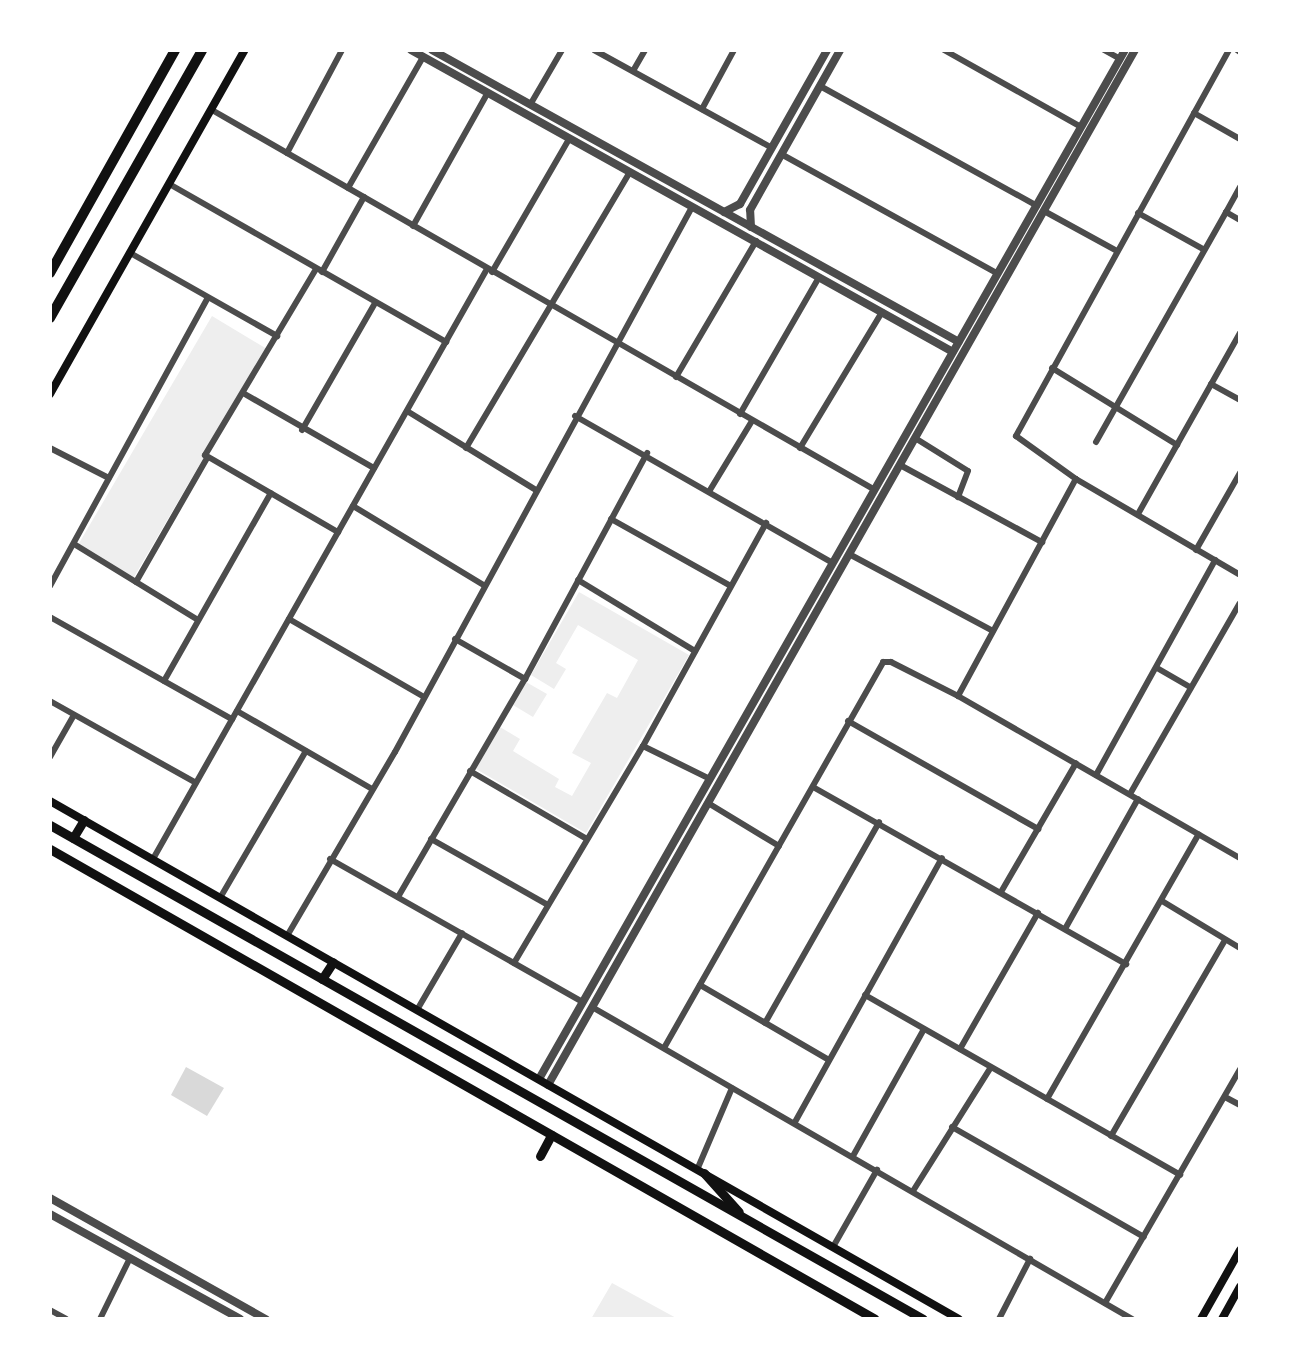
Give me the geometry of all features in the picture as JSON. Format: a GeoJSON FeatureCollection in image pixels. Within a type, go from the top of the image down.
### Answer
{"type":"FeatureCollection","features":[{"type":"Feature","properties":{"kind":"highway"},"geometry":{"type":"LineString","coordinates":[[50,273],[174,50]]}},
{"type":"Feature","properties":{"kind":"highway"},"geometry":{"type":"LineString","coordinates":[[50,318],[202,50]]}},
{"type":"Feature","properties":{"kind":"main road"},"geometry":{"type":"LineString","coordinates":[[50,394],[245,50]]}},
{"type":"Feature","properties":{"kind":"main road"},"geometry":{"type":"LineString","coordinates":[[50,800],[959,1319]]}},
{"type":"Feature","properties":{"kind":"main road"},"geometry":{"type":"LineString","coordinates":[[73,838],[84,820]]}},
{"type":"Feature","properties":{"kind":"main road"},"geometry":{"type":"LineString","coordinates":[[50,826],[924,1319]]}},
{"type":"Feature","properties":{"kind":"main road"},"geometry":{"type":"LineString","coordinates":[[50,848],[875,1319]]}},
{"type":"Feature","properties":{"kind":"main road"},"geometry":{"type":"LineString","coordinates":[[322,979],[332,962]]}},
{"type":"Feature","properties":{"kind":"main road"},"geometry":{"type":"LineString","coordinates":[[404,1050],[418,1046],[415,1032]]}},
{"type":"Feature","properties":{"kind":"main road"},"geometry":{"type":"LineString","coordinates":[[441,1072],[438,1057],[451,1053]]}},
{"type":"Feature","properties":{"kind":"main road"},"geometry":{"type":"LineString","coordinates":[[540,1156],[551,1135]]}},
{"type":"Feature","properties":{"kind":"main road"},"geometry":{"type":"LineString","coordinates":[[700,1172],[744,1218]]}},
{"type":"Feature","properties":{"kind":"main road"},"geometry":{"type":"LineString","coordinates":[[1201,1319],[1240,1250]]}},
{"type":"Feature","properties":{"kind":"main road"},"geometry":{"type":"LineString","coordinates":[[1222,1319],[1240,1287]]}},
{"type":"Feature","properties":{"kind":"main road"},"geometry":{"type":"LineString","coordinates":[[899,1305],[904,1319]]}},
{"type":"Feature","properties":{"kind":"street"},"geometry":{"type":"LineString","coordinates":[[287,153],[342,50]]}},
{"type":"Feature","properties":{"kind":"street"},"geometry":{"type":"LineString","coordinates":[[411,50],[570,139],[724,212],[953,352]]}},
{"type":"Feature","properties":{"kind":"street"},"geometry":{"type":"LineString","coordinates":[[432,50],[692,207],[819,277],[959,342]]}},
{"type":"Feature","properties":{"kind":"street"},"geometry":{"type":"LineString","coordinates":[[530,106],[562,50]]}},
{"type":"Feature","properties":{"kind":"street"},"geometry":{"type":"LineString","coordinates":[[594,50],[772,148]]}},
{"type":"Feature","properties":{"kind":"street"},"geometry":{"type":"LineString","coordinates":[[632,71],[644,50]]}},
{"type":"Feature","properties":{"kind":"street"},"geometry":{"type":"LineString","coordinates":[[702,109],[734,50]]}},
{"type":"Feature","properties":{"kind":"street"},"geometry":{"type":"LineString","coordinates":[[724,212],[740,204],[828,50]]}},
{"type":"Feature","properties":{"kind":"street"},"geometry":{"type":"LineString","coordinates":[[750,227],[750,210],[840,50]]}},
{"type":"Feature","properties":{"kind":"street"},"geometry":{"type":"LineString","coordinates":[[944,50],[1081,127]]}},
{"type":"Feature","properties":{"kind":"street"},"geometry":{"type":"LineString","coordinates":[[1061,172],[1081,127],[1123,54],[1104,50]]}},
{"type":"Feature","properties":{"kind":"street"},"geometry":{"type":"LineString","coordinates":[[539,1080],[588,1004],[671,858],[710,779],[849,554],[1040,208],[1135,50]]}},
{"type":"Feature","properties":{"kind":"street"},"geometry":{"type":"LineString","coordinates":[[1235,51],[1194,113],[1016,436],[1076,479],[1240,575]]}},
{"type":"Feature","properties":{"kind":"street"},"geometry":{"type":"LineString","coordinates":[[348,188],[423,57]]}},
{"type":"Feature","properties":{"kind":"street"},"geometry":{"type":"LineString","coordinates":[[820,86],[1117,251]]}},
{"type":"Feature","properties":{"kind":"street"},"geometry":{"type":"LineString","coordinates":[[412,226],[488,94]]}},
{"type":"Feature","properties":{"kind":"street"},"geometry":{"type":"LineString","coordinates":[[212,110],[875,490]]}},
{"type":"Feature","properties":{"kind":"street"},"geometry":{"type":"LineString","coordinates":[[1194,113],[1240,139]]}},
{"type":"Feature","properties":{"kind":"street"},"geometry":{"type":"LineString","coordinates":[[152,859],[446,342],[570,139]]}},
{"type":"Feature","properties":{"kind":"street"},"geometry":{"type":"LineString","coordinates":[[782,154],[998,274]]}},
{"type":"Feature","properties":{"kind":"street"},"geometry":{"type":"LineString","coordinates":[[466,448],[633,168]]}},
{"type":"Feature","properties":{"kind":"street"},"geometry":{"type":"LineString","coordinates":[[171,186],[446,342]]}},
{"type":"Feature","properties":{"kind":"street"},"geometry":{"type":"LineString","coordinates":[[1096,442],[1240,187]]}},
{"type":"Feature","properties":{"kind":"street"},"geometry":{"type":"LineString","coordinates":[[136,582],[243,393],[364,198]]}},
{"type":"Feature","properties":{"kind":"street"},"geometry":{"type":"LineString","coordinates":[[740,204],[750,210]]}},
{"type":"Feature","properties":{"kind":"street"},"geometry":{"type":"LineString","coordinates":[[287,936],[486,586],[692,207]]}},
{"type":"Feature","properties":{"kind":"street"},"geometry":{"type":"LineString","coordinates":[[1226,212],[1240,220]]}},
{"type":"Feature","properties":{"kind":"street"},"geometry":{"type":"LineString","coordinates":[[1138,213],[1203,248]]}},
{"type":"Feature","properties":{"kind":"street"},"geometry":{"type":"LineString","coordinates":[[676,377],[756,241]]}},
{"type":"Feature","properties":{"kind":"street"},"geometry":{"type":"LineString","coordinates":[[132,254],[277,336]]}},
{"type":"Feature","properties":{"kind":"street"},"geometry":{"type":"LineString","coordinates":[[671,858],[708,803],[833,563],[953,352],[998,274],[1014,255]]}},
{"type":"Feature","properties":{"kind":"street"},"geometry":{"type":"LineString","coordinates":[[740,414],[819,277]]}},
{"type":"Feature","properties":{"kind":"street"},"geometry":{"type":"LineString","coordinates":[[50,586],[208,298]]}},
{"type":"Feature","properties":{"kind":"street"},"geometry":{"type":"LineString","coordinates":[[302,430],[375,303]]}},
{"type":"Feature","properties":{"kind":"street"},"geometry":{"type":"LineString","coordinates":[[800,448],[884,308]]}},
{"type":"Feature","properties":{"kind":"street"},"geometry":{"type":"LineString","coordinates":[[1138,514],[1240,333]]}},
{"type":"Feature","properties":{"kind":"street"},"geometry":{"type":"LineString","coordinates":[[1052,368],[1177,445]]}},
{"type":"Feature","properties":{"kind":"street"},"geometry":{"type":"LineString","coordinates":[[1212,384],[1240,400]]}},
{"type":"Feature","properties":{"kind":"street"},"geometry":{"type":"LineString","coordinates":[[243,393],[374,468]]}},
{"type":"Feature","properties":{"kind":"street"},"geometry":{"type":"LineString","coordinates":[[406,411],[536,490]]}},
{"type":"Feature","properties":{"kind":"street"},"geometry":{"type":"LineString","coordinates":[[575,416],[833,563]]}},
{"type":"Feature","properties":{"kind":"street"},"geometry":{"type":"LineString","coordinates":[[710,490],[752,420]]}},
{"type":"Feature","properties":{"kind":"street"},"geometry":{"type":"LineString","coordinates":[[915,438],[968,471],[958,496]]}},
{"type":"Feature","properties":{"kind":"street"},"geometry":{"type":"LineString","coordinates":[[50,448],[110,478]]}},
{"type":"Feature","properties":{"kind":"street"},"geometry":{"type":"LineString","coordinates":[[398,896],[525,679],[647,454]]}},
{"type":"Feature","properties":{"kind":"street"},"geometry":{"type":"LineString","coordinates":[[208,458],[338,532]]}},
{"type":"Feature","properties":{"kind":"street"},"geometry":{"type":"LineString","coordinates":[[900,465],[1042,542]]}},
{"type":"Feature","properties":{"kind":"street"},"geometry":{"type":"LineString","coordinates":[[1196,550],[1240,473]]}},
{"type":"Feature","properties":{"kind":"street"},"geometry":{"type":"LineString","coordinates":[[958,696],[1076,479]]}},
{"type":"Feature","properties":{"kind":"street"},"geometry":{"type":"LineString","coordinates":[[164,681],[270,493]]}},
{"type":"Feature","properties":{"kind":"street"},"geometry":{"type":"LineString","coordinates":[[353,506],[486,586]]}},
{"type":"Feature","properties":{"kind":"street"},"geometry":{"type":"LineString","coordinates":[[611,519],[731,586]]}},
{"type":"Feature","properties":{"kind":"street"},"geometry":{"type":"LineString","coordinates":[[514,962],[643,746],[766,523]]}},
{"type":"Feature","properties":{"kind":"street"},"geometry":{"type":"LineString","coordinates":[[74,544],[198,620]]}},
{"type":"Feature","properties":{"kind":"street"},"geometry":{"type":"LineString","coordinates":[[849,554],[993,631]]}},
{"type":"Feature","properties":{"kind":"street"},"geometry":{"type":"LineString","coordinates":[[1096,775],[1215,560]]}},
{"type":"Feature","properties":{"kind":"street"},"geometry":{"type":"LineString","coordinates":[[578,580],[695,652]]}},
{"type":"Feature","properties":{"kind":"street"},"geometry":{"type":"LineString","coordinates":[[1130,794],[1240,604]]}},
{"type":"Feature","properties":{"kind":"street"},"geometry":{"type":"LineString","coordinates":[[50,617],[164,681],[306,750],[372,789]]}},
{"type":"Feature","properties":{"kind":"street"},"geometry":{"type":"LineString","coordinates":[[289,619],[424,697]]}},
{"type":"Feature","properties":{"kind":"street"},"geometry":{"type":"LineString","coordinates":[[455,640],[525,679]]}},
{"type":"Feature","properties":{"kind":"street"},"geometry":{"type":"LineString","coordinates":[[664,1048],[883,662],[891,662],[958,696],[1240,858]]}},
{"type":"Feature","properties":{"kind":"street"},"geometry":{"type":"LineString","coordinates":[[1156,668],[1191,688]]}},
{"type":"Feature","properties":{"kind":"street"},"geometry":{"type":"LineString","coordinates":[[50,701],[196,783]]}},
{"type":"Feature","properties":{"kind":"street"},"geometry":{"type":"LineString","coordinates":[[50,757],[74,715]]}},
{"type":"Feature","properties":{"kind":"street"},"geometry":{"type":"LineString","coordinates":[[848,722],[1038,829]]}},
{"type":"Feature","properties":{"kind":"street"},"geometry":{"type":"LineString","coordinates":[[643,746],[710,779]]}},
{"type":"Feature","properties":{"kind":"street"},"geometry":{"type":"LineString","coordinates":[[220,898],[306,750]]}},
{"type":"Feature","properties":{"kind":"street"},"geometry":{"type":"LineString","coordinates":[[1002,892],[1076,763]]}},
{"type":"Feature","properties":{"kind":"street"},"geometry":{"type":"LineString","coordinates":[[470,771],[588,839]]}},
{"type":"Feature","properties":{"kind":"street"},"geometry":{"type":"LineString","coordinates":[[813,787],[1126,964]]}},
{"type":"Feature","properties":{"kind":"street"},"geometry":{"type":"LineString","coordinates":[[1065,929],[1138,799]]}},
{"type":"Feature","properties":{"kind":"street"},"geometry":{"type":"LineString","coordinates":[[708,803],[779,846]]}},
{"type":"Feature","properties":{"kind":"street"},"geometry":{"type":"LineString","coordinates":[[764,1022],[879,822]]}},
{"type":"Feature","properties":{"kind":"street"},"geometry":{"type":"LineString","coordinates":[[1048,1100],[1199,834]]}},
{"type":"Feature","properties":{"kind":"street"},"geometry":{"type":"LineString","coordinates":[[431,839],[548,906]]}},
{"type":"Feature","properties":{"kind":"street"},"geometry":{"type":"LineString","coordinates":[[795,1122],[942,858]]}},
{"type":"Feature","properties":{"kind":"street"},"geometry":{"type":"LineString","coordinates":[[330,859],[795,1122],[1132,1319]]}},
{"type":"Feature","properties":{"kind":"street"},"geometry":{"type":"LineString","coordinates":[[1162,901],[1240,948]]}},
{"type":"Feature","properties":{"kind":"street"},"geometry":{"type":"LineString","coordinates":[[960,1050],[1038,913]]}},
{"type":"Feature","properties":{"kind":"street"},"geometry":{"type":"LineString","coordinates":[[417,1010],[462,933]]}},
{"type":"Feature","properties":{"kind":"street"},"geometry":{"type":"LineString","coordinates":[[1111,1136],[1225,940]]}},
{"type":"Feature","properties":{"kind":"street"},"geometry":{"type":"LineString","coordinates":[[700,985],[829,1060]]}},
{"type":"Feature","properties":{"kind":"street"},"geometry":{"type":"LineString","coordinates":[[865,995],[1180,1175]]}},
{"type":"Feature","properties":{"kind":"street"},"geometry":{"type":"LineString","coordinates":[[548,1085],[588,1004]]}},
{"type":"Feature","properties":{"kind":"street"},"geometry":{"type":"LineString","coordinates":[[852,1156],[924,1029]]}},
{"type":"Feature","properties":{"kind":"street"},"geometry":{"type":"LineString","coordinates":[[913,1191],[991,1067]]}},
{"type":"Feature","properties":{"kind":"street"},"geometry":{"type":"LineString","coordinates":[[1106,1303],[1240,1069]]}},
{"type":"Feature","properties":{"kind":"street"},"geometry":{"type":"LineString","coordinates":[[700,1172],[732,1088]]}},
{"type":"Feature","properties":{"kind":"street"},"geometry":{"type":"LineString","coordinates":[[1226,1097],[1240,1105]]}},
{"type":"Feature","properties":{"kind":"street"},"geometry":{"type":"LineString","coordinates":[[952,1127],[1144,1237]]}},
{"type":"Feature","properties":{"kind":"street"},"geometry":{"type":"LineString","coordinates":[[833,1248],[877,1170]]}},
{"type":"Feature","properties":{"kind":"street"},"geometry":{"type":"LineString","coordinates":[[50,1198],[266,1319]]}},
{"type":"Feature","properties":{"kind":"street"},"geometry":{"type":"LineString","coordinates":[[50,1214],[240,1319]]}},
{"type":"Feature","properties":{"kind":"street"},"geometry":{"type":"LineString","coordinates":[[75,1228],[83,1217]]}},
{"type":"Feature","properties":{"kind":"street"},"geometry":{"type":"LineString","coordinates":[[100,1319],[130,1258]]}},
{"type":"Feature","properties":{"kind":"street"},"geometry":{"type":"LineString","coordinates":[[998,1319],[1030,1259]]}},
{"type":"Feature","properties":{"kind":"street"},"geometry":{"type":"LineString","coordinates":[[50,1310],[66,1319]]}},
{"type":"Feature","properties":{"kind":"shaded area"},"geometry":{"type":"Polygon","coordinates":[[[212,316],[267,349],[134,577],[78,545],[212,316]]]}},
{"type":"Feature","properties":{"kind":"shaded area"},"geometry":{"type":"Polygon","coordinates":[[[579,592],[689,655],[586,833],[476,769],[500,727],[520,739],[513,751],[559,779],[555,787],[572,796],[591,763],[572,753],[607,693],[617,698],[638,660],[578,625],[556,663],[566,669],[554,689],[531,675],[579,592]]]}},
{"type":"Feature","properties":{"kind":"shaded area"},"geometry":{"type":"Polygon","coordinates":[[[526,682],[547,694],[533,717],[513,705],[526,682]]]}},
{"type":"Feature","properties":{"kind":"shaded area"},"geometry":{"type":"Polygon","coordinates":[[[186,1067],[224,1088],[207,1116],[171,1095],[186,1067]]]}},
{"type":"Feature","properties":{"kind":"shaded area"},"geometry":{"type":"Polygon","coordinates":[[[612,1283],[678,1319],[591,1319],[612,1283]]]}}]}
